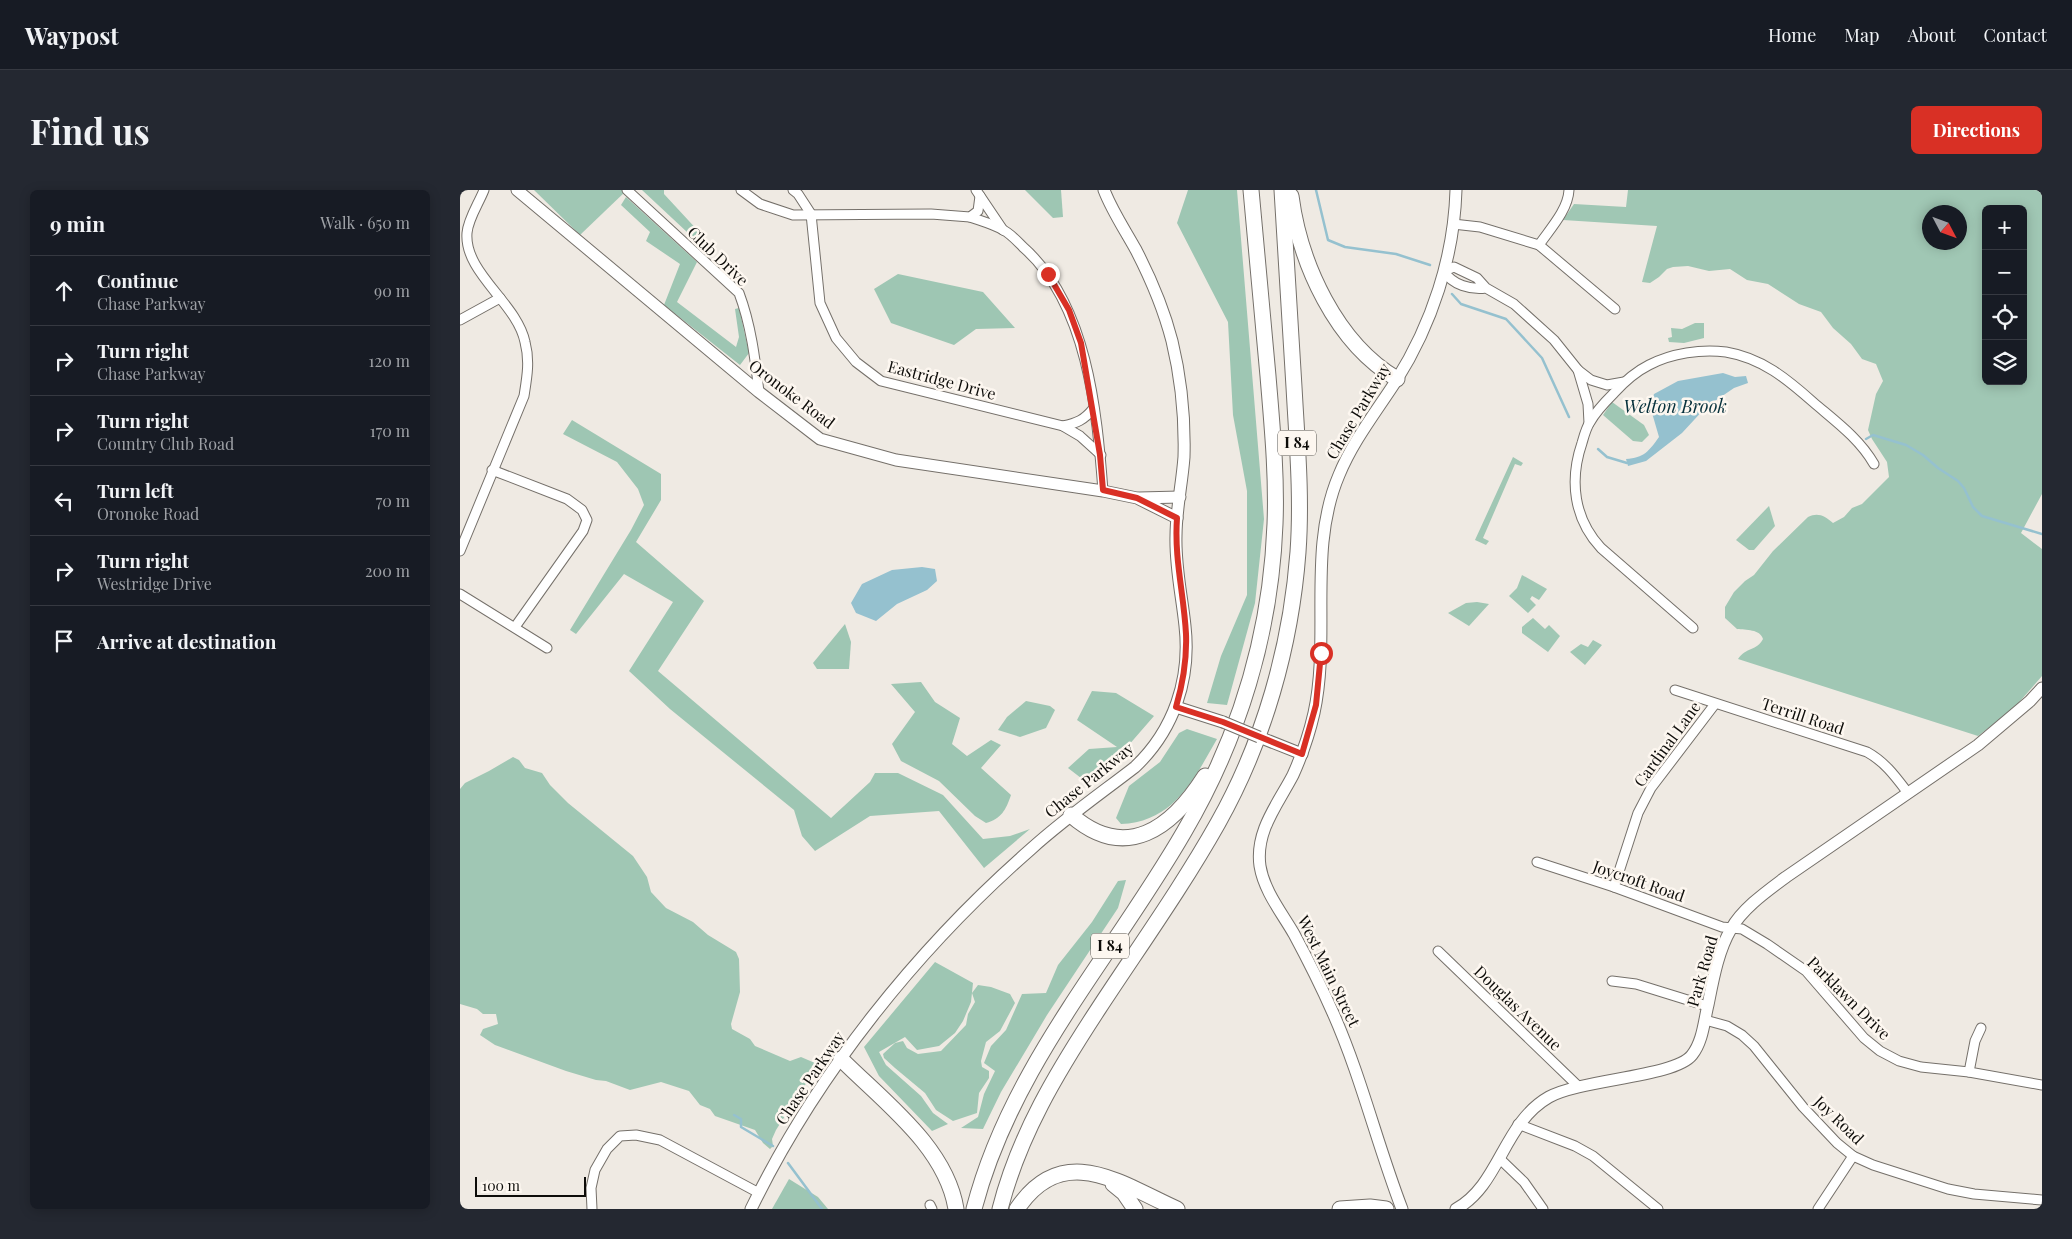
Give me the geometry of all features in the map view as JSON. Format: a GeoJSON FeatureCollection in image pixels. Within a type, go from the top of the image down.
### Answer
{"type":"FeatureCollection","features":[{"type":"Feature","properties":{"kind":"highway","name":"I 84"},"geometry":{"type":"LineString","coordinates":[[974,1209],[997,1139],[1022,1085],[1193,817],[1220,762],[1248,684],[1262,630],[1270,585],[1274,549],[1276,494],[1252,190]]}},
{"type":"Feature","properties":{"kind":"highway","name":"I 84"},"geometry":{"type":"LineString","coordinates":[[1000,1209],[1020,1148],[1043,1098],[1219,822],[1243,773],[1272,693],[1281,662],[1292,606],[1300,523],[1298,450],[1282,190]]}},
{"type":"Feature","properties":{"kind":"highway"},"geometry":{"type":"LineString","coordinates":[[1290,190],[1294,216],[1303,248],[1323,295],[1341,324],[1361,350],[1377,366],[1397,379]]}},
{"type":"Feature","properties":{"kind":"highway"},"geometry":{"type":"LineString","coordinates":[[1071,815],[1094,832],[1112,838],[1144,834],[1165,823],[1183,806],[1208,772],[1248,684]]}},
{"type":"Feature","properties":{"kind":"highway"},"geometry":{"type":"LineString","coordinates":[[841,1059],[929,1147],[947,1178],[956,1209]]}},
{"type":"Feature","properties":{"kind":"highway"},"geometry":{"type":"LineString","coordinates":[[1017,1209],[1038,1185],[1059,1174],[1074,1171],[1106,1176],[1177,1209]]}},
{"type":"Feature","properties":{"kind":"highway"},"geometry":{"type":"LineString","coordinates":[[1074,1171],[1093,1174],[1105,1179],[1124,1193],[1135,1209]]}},
{"type":"Feature","properties":{"kind":"highway"},"geometry":{"type":"LineString","coordinates":[[1340,1209],[1386,1209]]}},
{"type":"Feature","properties":{"kind":"main road","name":"Oronoke Road"},"geometry":{"type":"LineString","coordinates":[[517,190],[758,392],[820,439],[896,460],[1103,490],[1137,498],[1177,518]]}},
{"type":"Feature","properties":{"kind":"main road","name":"Chase Parkway"},"geometry":{"type":"LineString","coordinates":[[751,1209],[798,1125],[841,1059],[872,1017],[924,955],[994,882],[1071,815],[1123,776],[1147,755],[1164,731],[1176,707],[1184,673],[1186,650],[1185,621],[1176,559],[1177,518],[1184,459],[1183,422],[1178,372],[1172,340],[1149,276],[1104,190]]}},
{"type":"Feature","properties":{"kind":"main road","name":"Chase Parkway"},"geometry":{"type":"LineString","coordinates":[[1302,754],[1314,713],[1319,682],[1324,543],[1333,491],[1347,459],[1397,379],[1422,331],[1444,271],[1453,224],[1456,190]]}},
{"type":"Feature","properties":{"kind":"main road","name":"Oronoke Road"},"geometry":{"type":"LineString","coordinates":[[1137,498],[1180,497]]}},
{"type":"Feature","properties":{"kind":"main road","name":"Park Road"},"geometry":{"type":"LineString","coordinates":[[1456,1209],[1477,1192],[1518,1124],[1541,1102],[1555,1094],[1578,1086],[1674,1067],[1683,1063],[1696,1048],[1705,1020],[1720,956],[1731,928],[1764,894],[1978,745],[2042,688]]}},
{"type":"Feature","properties":{"kind":"main road"},"geometry":{"type":"LineString","coordinates":[[1176,707],[1208,717],[1302,754]]}},
{"type":"Feature","properties":{"kind":"main road","name":"West Main Street"},"geometry":{"type":"LineString","coordinates":[[1302,754],[1265,827],[1260,848],[1261,869],[1268,888],[1309,962],[1339,1027],[1402,1209]]}},
{"type":"Feature","properties":{"kind":"street"},"geometry":{"type":"LineString","coordinates":[[460,551],[524,396],[529,370],[525,341],[515,317],[471,257],[467,245],[467,230],[484,190]]}},
{"type":"Feature","properties":{"kind":"street","name":"Club Drive"},"geometry":{"type":"LineString","coordinates":[[627,190],[739,293],[746,312],[755,352],[758,392]]}},
{"type":"Feature","properties":{"kind":"street"},"geometry":{"type":"LineString","coordinates":[[741,190],[760,204],[793,215],[930,214],[970,217],[1004,230]]}},
{"type":"Feature","properties":{"kind":"street","name":"Eastridge Drive"},"geometry":{"type":"LineString","coordinates":[[793,190],[798,194],[811,214],[820,302],[836,338],[856,362],[881,381],[1063,426],[1080,436],[1100,455]]}},
{"type":"Feature","properties":{"kind":"street"},"geometry":{"type":"LineString","coordinates":[[1539,245],[1563,211],[1569,196],[1569,190]]}},
{"type":"Feature","properties":{"kind":"street"},"geometry":{"type":"LineString","coordinates":[[970,217],[978,211],[978,193]]}},
{"type":"Feature","properties":{"kind":"street"},"geometry":{"type":"LineString","coordinates":[[978,193],[1004,230],[1032,255],[1048,274],[1069,310],[1081,343],[1100,455],[1103,490]]}},
{"type":"Feature","properties":{"kind":"street"},"geometry":{"type":"LineString","coordinates":[[1453,224],[1480,227],[1539,245],[1615,309]]}},
{"type":"Feature","properties":{"kind":"street"},"geometry":{"type":"LineString","coordinates":[[1486,288],[1473,289],[1456,283],[1450,280],[1444,271],[1454,267],[1461,269],[1480,280],[1486,288],[1514,304],[1554,340],[1578,370],[1591,380],[1606,384],[1624,382]]}},
{"type":"Feature","properties":{"kind":"street"},"geometry":{"type":"LineString","coordinates":[[460,320],[500,298]]}},
{"type":"Feature","properties":{"kind":"street"},"geometry":{"type":"LineString","coordinates":[[1692,628],[1607,554],[1588,534],[1576,505],[1574,477],[1578,454],[1589,423],[1603,404],[1624,382],[1648,365],[1682,354],[1712,351],[1747,357],[1767,365],[1786,378],[1857,440],[1874,464]]}},
{"type":"Feature","properties":{"kind":"street"},"geometry":{"type":"LineString","coordinates":[[1578,370],[1588,404],[1589,423]]}},
{"type":"Feature","properties":{"kind":"street"},"geometry":{"type":"LineString","coordinates":[[1063,426],[1079,422],[1093,409]]}},
{"type":"Feature","properties":{"kind":"street"},"geometry":{"type":"LineString","coordinates":[[492,470],[567,499],[582,510],[587,520],[583,531],[515,627]]}},
{"type":"Feature","properties":{"kind":"street"},"geometry":{"type":"LineString","coordinates":[[460,594],[546,648]]}},
{"type":"Feature","properties":{"kind":"street","name":"Terrill Road"},"geometry":{"type":"LineString","coordinates":[[1675,690],[1867,752],[1880,759],[1908,792]]}},
{"type":"Feature","properties":{"kind":"street","name":"Cardinal Lane"},"geometry":{"type":"LineString","coordinates":[[1614,887],[1638,813],[1651,788],[1715,704]]}},
{"type":"Feature","properties":{"kind":"street","name":"Joycroft Road"},"geometry":{"type":"LineString","coordinates":[[1537,862],[1614,887],[1722,927],[1731,928]]}},
{"type":"Feature","properties":{"kind":"street","name":"Parklawn Drive"},"geometry":{"type":"LineString","coordinates":[[1731,928],[1742,929],[1806,972],[1864,1038],[1880,1051],[1899,1061],[1921,1067],[1969,1072],[2042,1085]]}},
{"type":"Feature","properties":{"kind":"street","name":"Douglas Avenue"},"geometry":{"type":"LineString","coordinates":[[1438,951],[1578,1086]]}},
{"type":"Feature","properties":{"kind":"street"},"geometry":{"type":"LineString","coordinates":[[1612,981],[1636,984],[1707,1006]]}},
{"type":"Feature","properties":{"kind":"street","name":"Joy Road"},"geometry":{"type":"LineString","coordinates":[[1705,1020],[1727,1026],[1742,1035],[1754,1046],[1803,1107],[1837,1143],[1853,1156],[1910,1178],[1948,1189],[1974,1194],[2042,1200]]}},
{"type":"Feature","properties":{"kind":"street"},"geometry":{"type":"LineString","coordinates":[[1969,1072],[1975,1041],[1981,1028]]}},
{"type":"Feature","properties":{"kind":"street"},"geometry":{"type":"LineString","coordinates":[[1518,1124],[1576,1146],[1593,1156],[1658,1209]]}},
{"type":"Feature","properties":{"kind":"street"},"geometry":{"type":"LineString","coordinates":[[592,1209],[591,1197],[595,1170],[607,1149],[620,1136],[636,1134],[660,1140],[759,1193]]}},
{"type":"Feature","properties":{"kind":"street"},"geometry":{"type":"LineString","coordinates":[[1818,1209],[1853,1156]]}},
{"type":"Feature","properties":{"kind":"street"},"geometry":{"type":"LineString","coordinates":[[1498,1158],[1524,1182],[1543,1209]]}},
{"type":"Feature","properties":{"kind":"green space"},"geometry":{"type":"Polygon","coordinates":[[[534,190],[627,190],[580,235],[534,190]]]}},
{"type":"Feature","properties":{"kind":"green space"},"geometry":{"type":"Polygon","coordinates":[[[642,190],[664,190],[664,194],[701,234],[703,247],[642,190]]]}},
{"type":"Feature","properties":{"kind":"green space"},"geometry":{"type":"Polygon","coordinates":[[[1025,190],[1061,190],[1063,217],[1053,218],[1025,190]]]}},
{"type":"Feature","properties":{"kind":"green space"},"geometry":{"type":"Polygon","coordinates":[[[1188,190],[1237,190],[1264,519],[1255,603],[1227,705],[1207,703],[1221,656],[1247,595],[1247,491],[1233,415],[1228,322],[1177,223],[1188,190]]]}},
{"type":"Feature","properties":{"kind":"green space"},"geometry":{"type":"Polygon","coordinates":[[[1628,190],[2042,190],[2042,494],[2021,533],[2042,549],[2042,676],[2014,708],[1978,736],[1738,659],[1744,652],[1758,646],[1763,639],[1759,633],[1737,629],[1725,618],[1725,607],[1734,592],[1754,575],[1773,551],[1808,517],[1821,516],[1833,523],[1844,517],[1852,508],[1862,504],[1889,477],[1887,462],[1868,430],[1876,394],[1883,381],[1876,364],[1862,359],[1851,344],[1833,328],[1821,312],[1799,304],[1768,284],[1747,280],[1730,269],[1709,271],[1688,266],[1667,269],[1650,283],[1642,282],[1657,226],[1563,220],[1574,204],[1626,207],[1628,190]]]}},
{"type":"Feature","properties":{"kind":"green space"},"geometry":{"type":"Polygon","coordinates":[[[626,197],[697,262],[677,302],[736,347],[739,337],[735,309],[739,308],[749,353],[740,365],[664,305],[680,264],[646,241],[650,232],[621,205],[626,197]]]}},
{"type":"Feature","properties":{"kind":"green space"},"geometry":{"type":"Polygon","coordinates":[[[898,274],[983,292],[1015,328],[976,329],[954,345],[891,323],[874,289],[898,274]]]}},
{"type":"Feature","properties":{"kind":"green space"},"geometry":{"type":"Polygon","coordinates":[[[1695,323],[1704,323],[1704,338],[1684,343],[1669,342],[1668,338],[1672,337],[1671,328],[1682,329],[1695,323]]]}},
{"type":"Feature","properties":{"kind":"green space"},"geometry":{"type":"Polygon","coordinates":[[[1612,402],[1644,425],[1649,435],[1642,442],[1633,441],[1603,415],[1612,402]]]}},
{"type":"Feature","properties":{"kind":"green space"},"geometry":{"type":"Polygon","coordinates":[[[572,420],[661,474],[661,500],[636,542],[704,601],[658,671],[831,818],[870,782],[875,773],[898,773],[943,795],[983,839],[1010,836],[1030,829],[984,868],[939,811],[870,816],[815,851],[802,836],[794,810],[670,709],[629,671],[673,602],[624,574],[576,634],[570,630],[631,530],[644,505],[638,489],[617,462],[563,434],[572,420]]]}},
{"type":"Feature","properties":{"kind":"green space"},"geometry":{"type":"Polygon","coordinates":[[[1513,457],[1523,463],[1521,466],[1515,464],[1483,538],[1489,541],[1486,545],[1475,540],[1513,457]]]}},
{"type":"Feature","properties":{"kind":"green space"},"geometry":{"type":"Polygon","coordinates":[[[1769,506],[1775,526],[1754,550],[1749,550],[1736,540],[1769,506]]]}},
{"type":"Feature","properties":{"kind":"green space"},"geometry":{"type":"Polygon","coordinates":[[[1522,575],[1547,589],[1539,600],[1532,596],[1530,599],[1536,605],[1528,613],[1509,596],[1517,588],[1522,575]]]}},
{"type":"Feature","properties":{"kind":"green space"},"geometry":{"type":"Polygon","coordinates":[[[1466,603],[1489,604],[1469,626],[1448,613],[1466,603]]]}},
{"type":"Feature","properties":{"kind":"green space"},"geometry":{"type":"Polygon","coordinates":[[[1533,618],[1545,629],[1549,625],[1560,636],[1548,652],[1522,633],[1522,627],[1533,618]]]}},
{"type":"Feature","properties":{"kind":"green space"},"geometry":{"type":"Polygon","coordinates":[[[845,624],[851,642],[849,669],[817,669],[813,663],[845,624]]]}},
{"type":"Feature","properties":{"kind":"green space"},"geometry":{"type":"Polygon","coordinates":[[[1593,640],[1602,645],[1585,665],[1570,652],[1581,644],[1588,647],[1593,640]]]}},
{"type":"Feature","properties":{"kind":"green space"},"geometry":{"type":"Polygon","coordinates":[[[921,682],[935,702],[960,718],[952,744],[967,756],[991,740],[1001,745],[981,768],[1011,795],[1005,809],[996,819],[986,823],[975,816],[939,781],[901,761],[892,744],[915,712],[891,684],[921,682]]]}},
{"type":"Feature","properties":{"kind":"green space"},"geometry":{"type":"Polygon","coordinates":[[[1092,691],[1116,693],[1154,716],[1114,762],[1081,778],[1068,768],[1089,749],[1117,747],[1077,720],[1092,691]]]}},
{"type":"Feature","properties":{"kind":"green space"},"geometry":{"type":"Polygon","coordinates":[[[1026,701],[1050,706],[1055,710],[1046,728],[1020,737],[998,730],[1007,717],[1026,701]]]}},
{"type":"Feature","properties":{"kind":"green space"},"geometry":{"type":"Polygon","coordinates":[[[1187,729],[1217,739],[1200,769],[1180,796],[1169,807],[1155,816],[1121,824],[1116,818],[1129,786],[1160,762],[1179,733],[1187,729]]]}},
{"type":"Feature","properties":{"kind":"green space"},"geometry":{"type":"Polygon","coordinates":[[[513,757],[519,760],[525,768],[542,773],[550,785],[568,803],[633,856],[647,877],[651,892],[666,908],[693,922],[708,935],[736,952],[739,959],[740,992],[731,1024],[732,1029],[750,1039],[755,1046],[790,1061],[801,1057],[815,1063],[816,1068],[776,1130],[772,1139],[773,1146],[770,1149],[763,1143],[755,1130],[715,1116],[710,1109],[700,1105],[689,1091],[661,1082],[630,1090],[606,1081],[566,1071],[495,1045],[480,1035],[483,1029],[498,1024],[496,1014],[483,1014],[477,1009],[460,1004],[460,789],[465,783],[513,757]]]}},
{"type":"Feature","properties":{"kind":"green space"},"geometry":{"type":"Polygon","coordinates":[[[1126,880],[1118,908],[1047,1015],[1001,1092],[983,1129],[961,1128],[978,1117],[984,1094],[995,1071],[984,1063],[991,1046],[1006,1030],[1022,994],[1046,993],[1058,965],[1092,922],[1118,881],[1126,880]]]}},
{"type":"Feature","properties":{"kind":"green space"},"geometry":{"type":"Polygon","coordinates":[[[935,962],[973,983],[971,1002],[963,1021],[955,1033],[939,1046],[917,1050],[905,1037],[879,1052],[886,1065],[921,1096],[933,1113],[948,1124],[932,1131],[879,1076],[864,1047],[935,962]]]}},
{"type":"Feature","properties":{"kind":"green space"},"geometry":{"type":"Polygon","coordinates":[[[978,985],[991,987],[1010,994],[1015,1003],[1000,1031],[986,1042],[981,1061],[982,1067],[989,1071],[989,1078],[979,1093],[977,1113],[953,1121],[936,1110],[925,1093],[884,1058],[883,1054],[895,1043],[903,1041],[907,1048],[918,1054],[941,1051],[966,1025],[968,1014],[975,1002],[972,993],[978,985]]]}},
{"type":"Feature","properties":{"kind":"green space"},"geometry":{"type":"Polygon","coordinates":[[[789,1179],[818,1197],[828,1209],[772,1209],[789,1179]]]}},
{"type":"Feature","properties":{"kind":"water","name":"Welton Brook"},"geometry":{"type":"Polygon","coordinates":[[[1723,373],[1735,377],[1746,376],[1748,383],[1734,388],[1706,407],[1682,433],[1646,461],[1628,466],[1626,459],[1646,453],[1659,437],[1650,406],[1654,394],[1678,381],[1723,373]]]}},
{"type":"Feature","properties":{"kind":"water"},"geometry":{"type":"Polygon","coordinates":[[[922,567],[935,569],[937,581],[927,590],[897,604],[876,621],[856,613],[851,603],[862,584],[892,570],[922,567]]]}},
{"type":"Feature","properties":{"kind":"waterway","name":"Welton Brook"},"geometry":{"type":"LineString","coordinates":[[1316,190],[1328,240],[1345,247],[1396,254],[1430,265]]}},
{"type":"Feature","properties":{"kind":"waterway","name":"Welton Brook"},"geometry":{"type":"LineString","coordinates":[[1452,294],[1461,304],[1506,319],[1542,358],[1569,417]]}},
{"type":"Feature","properties":{"kind":"waterway","name":"Welton Brook"},"geometry":{"type":"LineString","coordinates":[[1866,439],[1873,435],[1906,445],[1958,481],[1964,488],[1973,507],[1982,516],[2042,534]]}},
{"type":"Feature","properties":{"kind":"waterway","name":"Welton Brook"},"geometry":{"type":"LineString","coordinates":[[1598,449],[1607,457],[1627,463]]}},
{"type":"Feature","properties":{"kind":"waterway"},"geometry":{"type":"LineString","coordinates":[[734,1115],[741,1119],[741,1127],[773,1146]]}},
{"type":"Feature","properties":{"kind":"waterway"},"geometry":{"type":"LineString","coordinates":[[788,1163],[822,1209]]}},
{"type":"Feature","properties":{"kind":"route"},"geometry":{"type":"LineString","coordinates":[[1048,274],[1069,310],[1081,343],[1100,455],[1103,490],[1137,498],[1177,518],[1176,559],[1185,621],[1186,650],[1183,680],[1176,707],[1223,722],[1302,754],[1316,705],[1321,653]]}}]}
